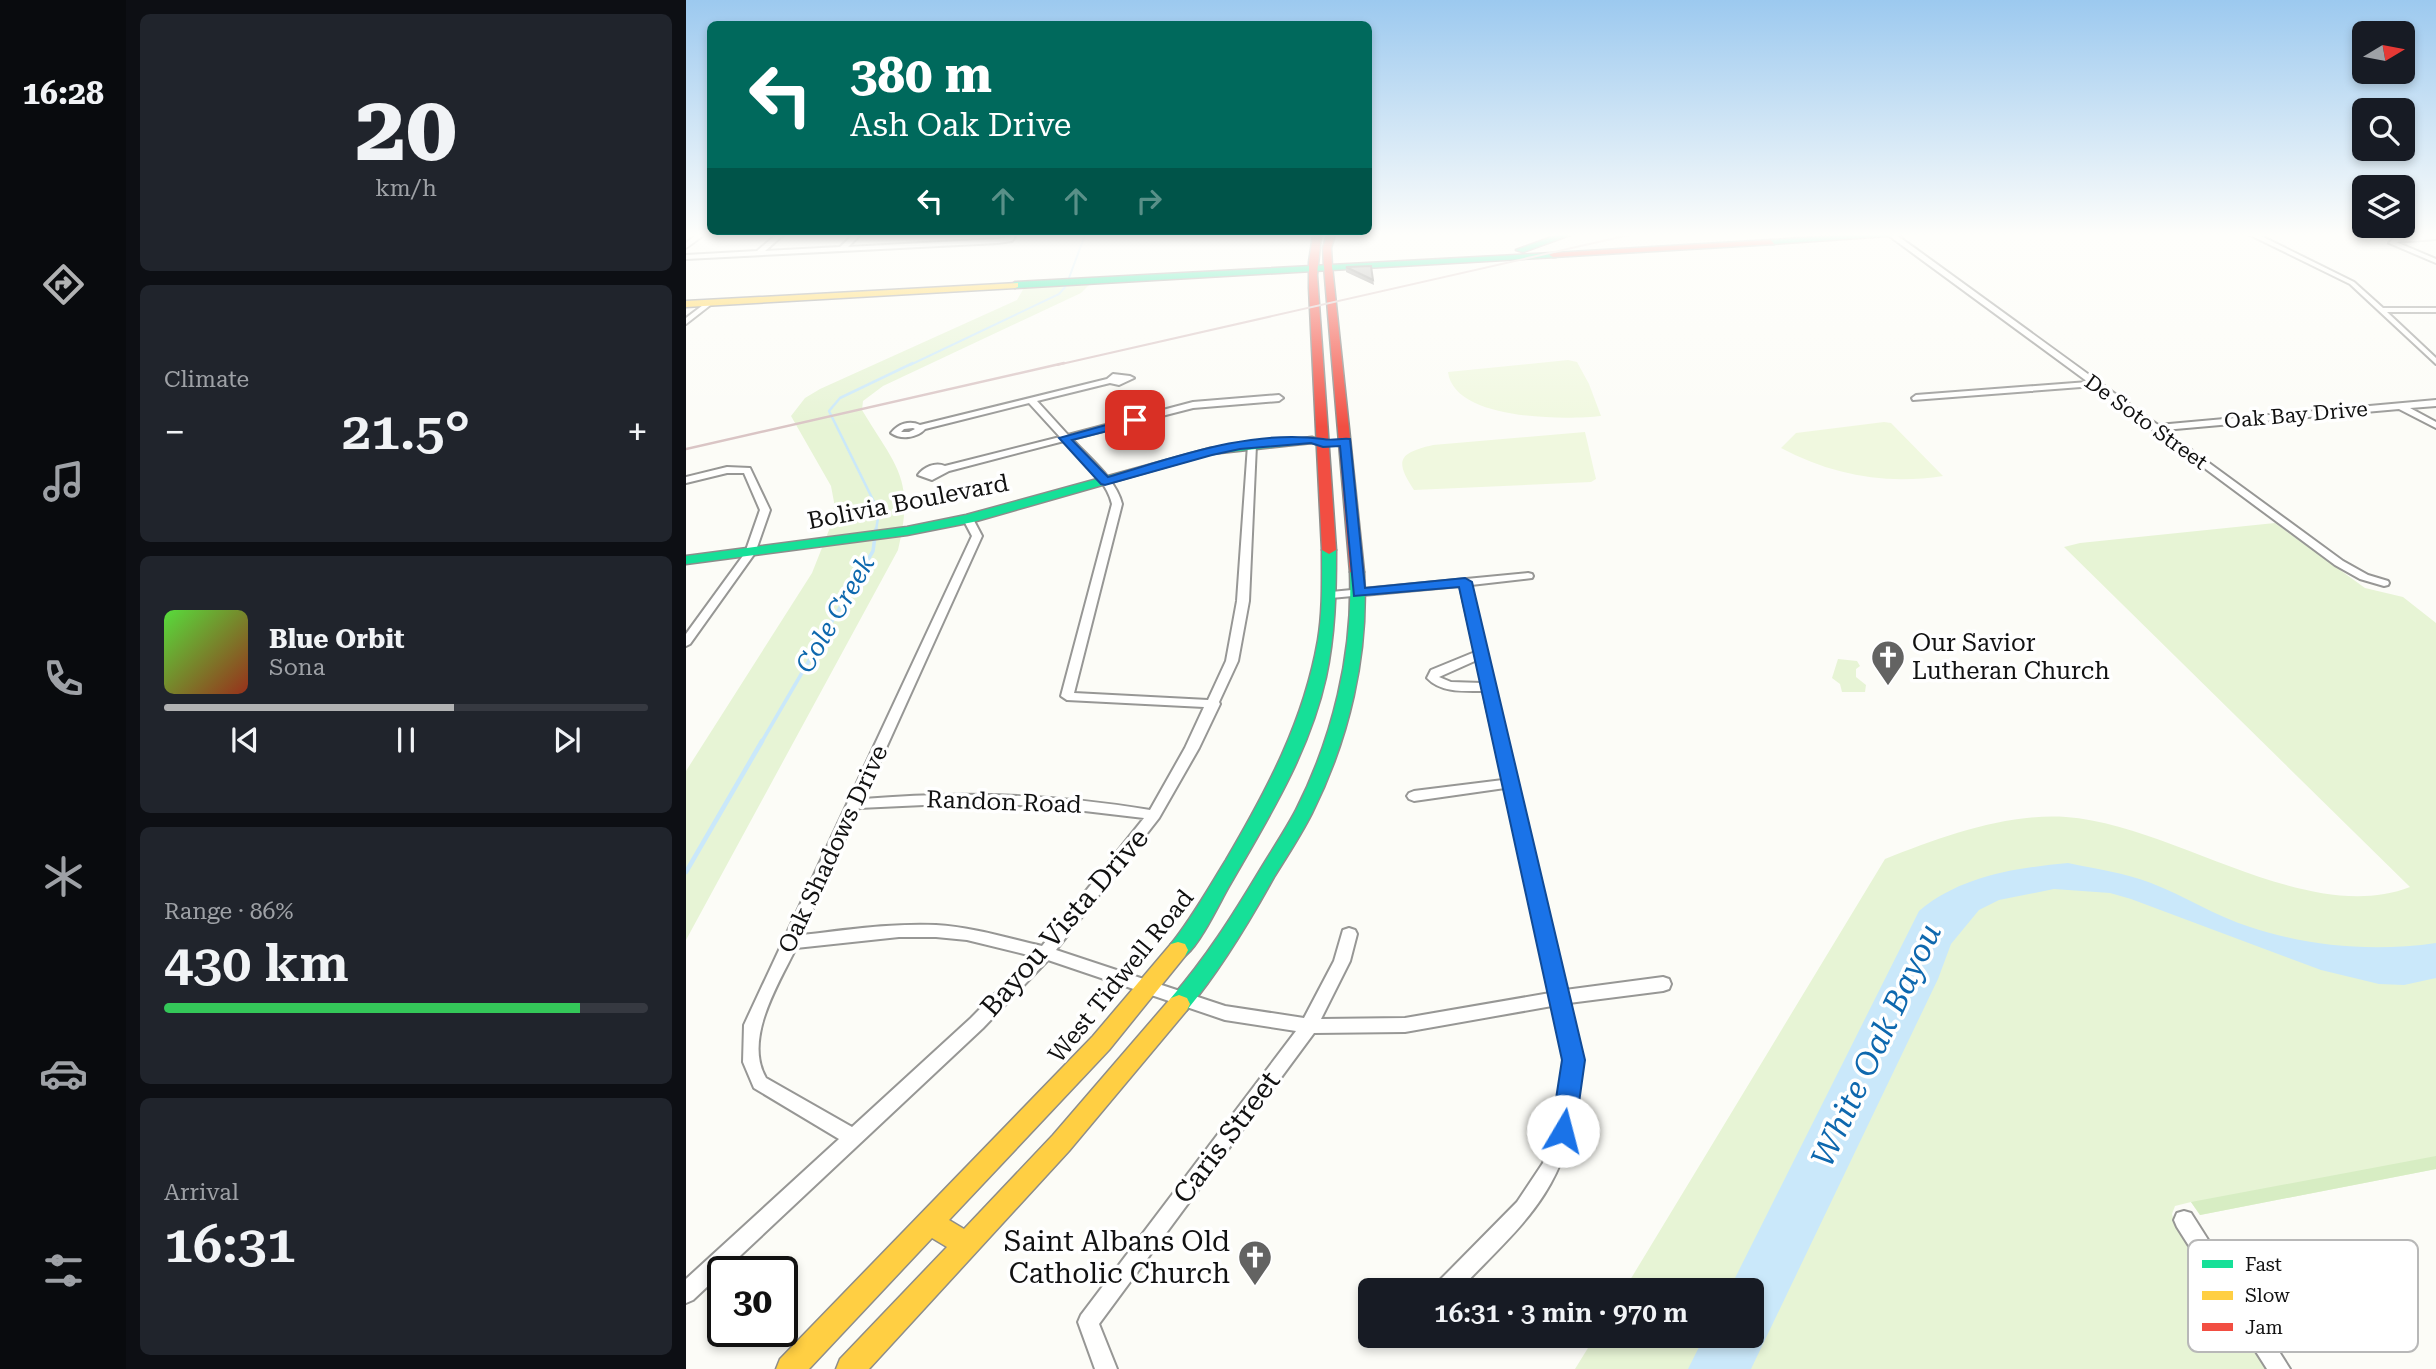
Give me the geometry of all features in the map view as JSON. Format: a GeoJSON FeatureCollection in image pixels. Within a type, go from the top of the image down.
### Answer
{"type":"FeatureCollection","features":[{"type":"Feature","properties":{"kind":"main road"},"geometry":{"type":"LineString","coordinates":[[686,302],[732,299]]}},
{"type":"Feature","properties":{"kind":"main road","name":"West Tidwell Road"},"geometry":{"type":"LineString","coordinates":[[790,1369],[1101,1043],[1187,939],[1273,799],[1302,735],[1325,655],[1331,595],[1314,299]]}},
{"type":"Feature","properties":{"kind":"main road"},"geometry":{"type":"LineString","coordinates":[[850,1369],[1061,1143],[1184,999],[1233,933],[1307,805],[1333,736],[1356,655],[1359,593],[1331,299]]}},
{"type":"Feature","properties":{"kind":"main road"},"geometry":{"type":"LineString","coordinates":[[1318,339],[1336,338]]}},
{"type":"Feature","properties":{"kind":"main road"},"geometry":{"type":"LineString","coordinates":[[1320,382],[1340,380]]}},
{"type":"Feature","properties":{"kind":"main road","name":"Bolivia Boulevard"},"geometry":{"type":"LineString","coordinates":[[686,561],[887,534],[968,519],[1176,462],[1252,449],[1311,449],[1323,443],[1346,442]]}},
{"type":"Feature","properties":{"kind":"main road"},"geometry":{"type":"LineString","coordinates":[[1328,520],[1353,519]]}},
{"type":"Feature","properties":{"kind":"main road"},"geometry":{"type":"LineString","coordinates":[[1302,735],[1333,736]]}},
{"type":"Feature","properties":{"kind":"main road"},"geometry":{"type":"LineString","coordinates":[[931,1222],[964,1244]]}},
{"type":"Feature","properties":{"kind":"street","name":"De Soto Street"},"geometry":{"type":"LineString","coordinates":[[1980,299],[2349,569],[2384,583]]}},
{"type":"Feature","properties":{"kind":"street"},"geometry":{"type":"LineString","coordinates":[[2368,299],[2436,362]]}},
{"type":"Feature","properties":{"kind":"street"},"geometry":{"type":"LineString","coordinates":[[686,322],[712,300]]}},
{"type":"Feature","properties":{"kind":"street"},"geometry":{"type":"LineString","coordinates":[[2380,310],[2436,310]]}},
{"type":"Feature","properties":{"kind":"street"},"geometry":{"type":"LineString","coordinates":[[921,427],[1110,382]]}},
{"type":"Feature","properties":{"kind":"street"},"geometry":{"type":"LineString","coordinates":[[1916,398],[2094,384]]}},
{"type":"Feature","properties":{"kind":"street"},"geometry":{"type":"LineString","coordinates":[[945,469],[1193,405],[1279,398]]}},
{"type":"Feature","properties":{"kind":"street"},"geometry":{"type":"LineString","coordinates":[[1031,400],[1115,495],[1117,514],[1067,695],[1214,704]]}},
{"type":"Feature","properties":{"kind":"street","name":"Oak Bay Drive"},"geometry":{"type":"LineString","coordinates":[[2156,428],[2436,403]]}},
{"type":"Feature","properties":{"kind":"street"},"geometry":{"type":"LineString","coordinates":[[2402,406],[2436,425]]}},
{"type":"Feature","properties":{"kind":"street","name":"Bayou Vista Drive"},"geometry":{"type":"LineString","coordinates":[[686,1293],[977,1023],[1045,954],[1154,815],[1170,790],[1214,704],[1232,661],[1239,628],[1252,449]]}},
{"type":"Feature","properties":{"kind":"street"},"geometry":{"type":"LineString","coordinates":[[686,480],[740,469],[747,470],[765,510],[750,553],[686,642]]}},
{"type":"Feature","properties":{"kind":"street","name":"Oak Shadows Drive"},"geometry":{"type":"LineString","coordinates":[[854,1138],[760,1083],[752,1071],[749,1048],[752,1025],[977,536],[968,519]]}},
{"type":"Feature","properties":{"kind":"street"},"geometry":{"type":"LineString","coordinates":[[1331,595],[1528,576]]}},
{"type":"Feature","properties":{"kind":"street"},"geometry":{"type":"LineString","coordinates":[[1456,1278],[1510,1222],[1544,1181],[1563,1131],[1573,1060],[1465,582]]}},
{"type":"Feature","properties":{"kind":"street"},"geometry":{"type":"LineString","coordinates":[[1481,654],[1443,668],[1435,673],[1433,678],[1445,685],[1489,687]]}},
{"type":"Feature","properties":{"kind":"street"},"geometry":{"type":"LineString","coordinates":[[1414,796],[1511,783]]}},
{"type":"Feature","properties":{"kind":"street","name":"Randon Road"},"geometry":{"type":"LineString","coordinates":[[854,804],[970,797],[1101,806],[1154,815]]}},
{"type":"Feature","properties":{"kind":"street"},"geometry":{"type":"LineString","coordinates":[[790,942],[936,930],[999,940],[1225,1013],[1309,1026],[1405,1024],[1663,984]]}},
{"type":"Feature","properties":{"kind":"street","name":"Caris Street"},"geometry":{"type":"LineString","coordinates":[[1106,1369],[1087,1322],[1309,1026],[1342,961],[1349,934]]}},
{"type":"Feature","properties":{"kind":"street"},"geometry":{"type":"LineString","coordinates":[[2184,1220],[2197,1240]]}},
{"type":"Feature","properties":{"kind":"street"},"geometry":{"type":"LineString","coordinates":[[2268,1352],[2279,1369]]}},
{"type":"Feature","properties":{"kind":"green space"},"geometry":{"type":"Polygon","coordinates":[[[1068,299],[883,386],[863,401],[862,410],[900,475],[904,506],[898,550],[686,940],[686,771],[812,573],[833,520],[831,486],[791,416],[805,398],[820,389],[1017,300],[1068,299]]]}},
{"type":"Feature","properties":{"kind":"green space"},"geometry":{"type":"Polygon","coordinates":[[[1568,360],[1577,362],[1601,416],[1539,417],[1490,409],[1470,400],[1455,388],[1448,372],[1568,360]]]}},
{"type":"Feature","properties":{"kind":"green space"},"geometry":{"type":"Polygon","coordinates":[[[1891,423],[1943,476],[1901,479],[1860,476],[1820,465],[1781,448],[1796,433],[1891,423]]]}},
{"type":"Feature","properties":{"kind":"green space"},"geometry":{"type":"Polygon","coordinates":[[[1585,432],[1596,479],[1591,482],[1414,490],[1402,465],[1403,459],[1413,451],[1433,445],[1585,432]]]}},
{"type":"Feature","properties":{"kind":"green space"},"geometry":{"type":"Polygon","coordinates":[[[2275,523],[2365,588],[2403,597],[2436,623],[2436,1169],[2200,1215],[2191,1202],[2175,1206],[2172,1214],[2174,1222],[2188,1244],[2188,1352],[2255,1352],[2266,1369],[1575,1369],[1588,1348],[1764,1348],[1764,1278],[1631,1278],[1885,859],[1974,828],[2020,819],[2066,817],[2107,824],[2283,884],[2327,894],[2370,896],[2410,887],[2064,547],[2080,543],[2275,523]]]}},
{"type":"Feature","properties":{"kind":"green space"},"geometry":{"type":"Polygon","coordinates":[[[1838,659],[1857,661],[1860,666],[1856,669],[1856,677],[1866,685],[1865,692],[1842,692],[1840,684],[1832,678],[1838,659]]]}},
{"type":"Feature","properties":{"kind":"green space"},"geometry":{"type":"Polygon","coordinates":[[[2436,1156],[2436,1169],[2200,1215],[2191,1202],[2436,1156]]]}},
{"type":"Feature","properties":{"kind":"water","name":"White Oak Bayou"},"geometry":{"type":"Polygon","coordinates":[[[2068,863],[2141,880],[2237,922],[2296,939],[2366,947],[2436,943],[2436,978],[2404,985],[2379,984],[2321,970],[2110,893],[2054,889],[1999,900],[1979,910],[1951,944],[1938,979],[1764,1342],[1764,1278],[1735,1278],[1919,911],[1953,889],[1989,876],[2068,863]]]}},
{"type":"Feature","properties":{"kind":"water"},"geometry":{"type":"Polygon","coordinates":[[[1698,1348],[1761,1348],[1751,1369],[1688,1369],[1698,1348]]]}},
{"type":"Feature","properties":{"kind":"waterway","name":"Cole Creek"},"geometry":{"type":"LineString","coordinates":[[910,365],[1049,299]]}},
{"type":"Feature","properties":{"kind":"waterway","name":"Cole Creek"},"geometry":{"type":"LineString","coordinates":[[876,530],[879,512],[829,411],[840,398],[913,363]]}},
{"type":"Feature","properties":{"kind":"waterway","name":"Cole Creek"},"geometry":{"type":"LineString","coordinates":[[761,743],[873,551],[876,529]]}},
{"type":"Feature","properties":{"kind":"waterway","name":"Cole Creek"},"geometry":{"type":"LineString","coordinates":[[686,872],[762,741]]}},
{"type":"Feature","properties":{"kind":"railway"},"geometry":{"type":"LineString","coordinates":[[1057,365],[1348,299]]}},
{"type":"Feature","properties":{"kind":"railway"},"geometry":{"type":"LineString","coordinates":[[686,449],[1064,363]]}},
{"type":"Feature","properties":{"kind":"traffic: fast"},"geometry":{"type":"LineString","coordinates":[[686,560],[907,531],[968,519],[1210,451],[1312,440],[1323,443]]}},
{"type":"Feature","properties":{"kind":"traffic: fast"},"geometry":{"type":"LineString","coordinates":[[1178,950],[1200,920],[1255,826],[1293,753],[1307,716],[1326,638],[1329,550]]}},
{"type":"Feature","properties":{"kind":"traffic: fast"},"geometry":{"type":"LineString","coordinates":[[1179,1004],[1215,959],[1236,927],[1308,803],[1330,748],[1347,690],[1357,631],[1357,572]]}},
{"type":"Feature","properties":{"kind":"traffic: slow"},"geometry":{"type":"LineString","coordinates":[[686,304],[775,299]]}},
{"type":"Feature","properties":{"kind":"traffic: slow"},"geometry":{"type":"LineString","coordinates":[[790,1369],[1101,1043],[1178,950]]}},
{"type":"Feature","properties":{"kind":"traffic: slow"},"geometry":{"type":"LineString","coordinates":[[850,1369],[1061,1143],[1179,1004]]}},
{"type":"Feature","properties":{"kind":"traffic: slow"},"geometry":{"type":"LineString","coordinates":[[931,1222],[964,1244]]}},
{"type":"Feature","properties":{"kind":"traffic: jam"},"geometry":{"type":"LineString","coordinates":[[1315,299],[1329,550]]}},
{"type":"Feature","properties":{"kind":"traffic: jam"},"geometry":{"type":"LineString","coordinates":[[1331,299],[1357,572]]}},
{"type":"Feature","properties":{"kind":"place","name":"Our Savior Lutheran Church"},"geometry":{"type":"Point","coordinates":[1888,687]}},
{"type":"Feature","properties":{"kind":"place","name":"Saint Albans Old Catholic Church"},"geometry":{"type":"Point","coordinates":[1255,1287]}},
{"type":"Feature","properties":{"kind":"route"},"geometry":{"type":"LineString","coordinates":[[1135,420],[1064,438],[1105,481],[1210,451],[1240,446],[1312,440],[1323,443],[1346,442],[1359,593],[1465,582],[1573,1060],[1563,1131]]}}]}
